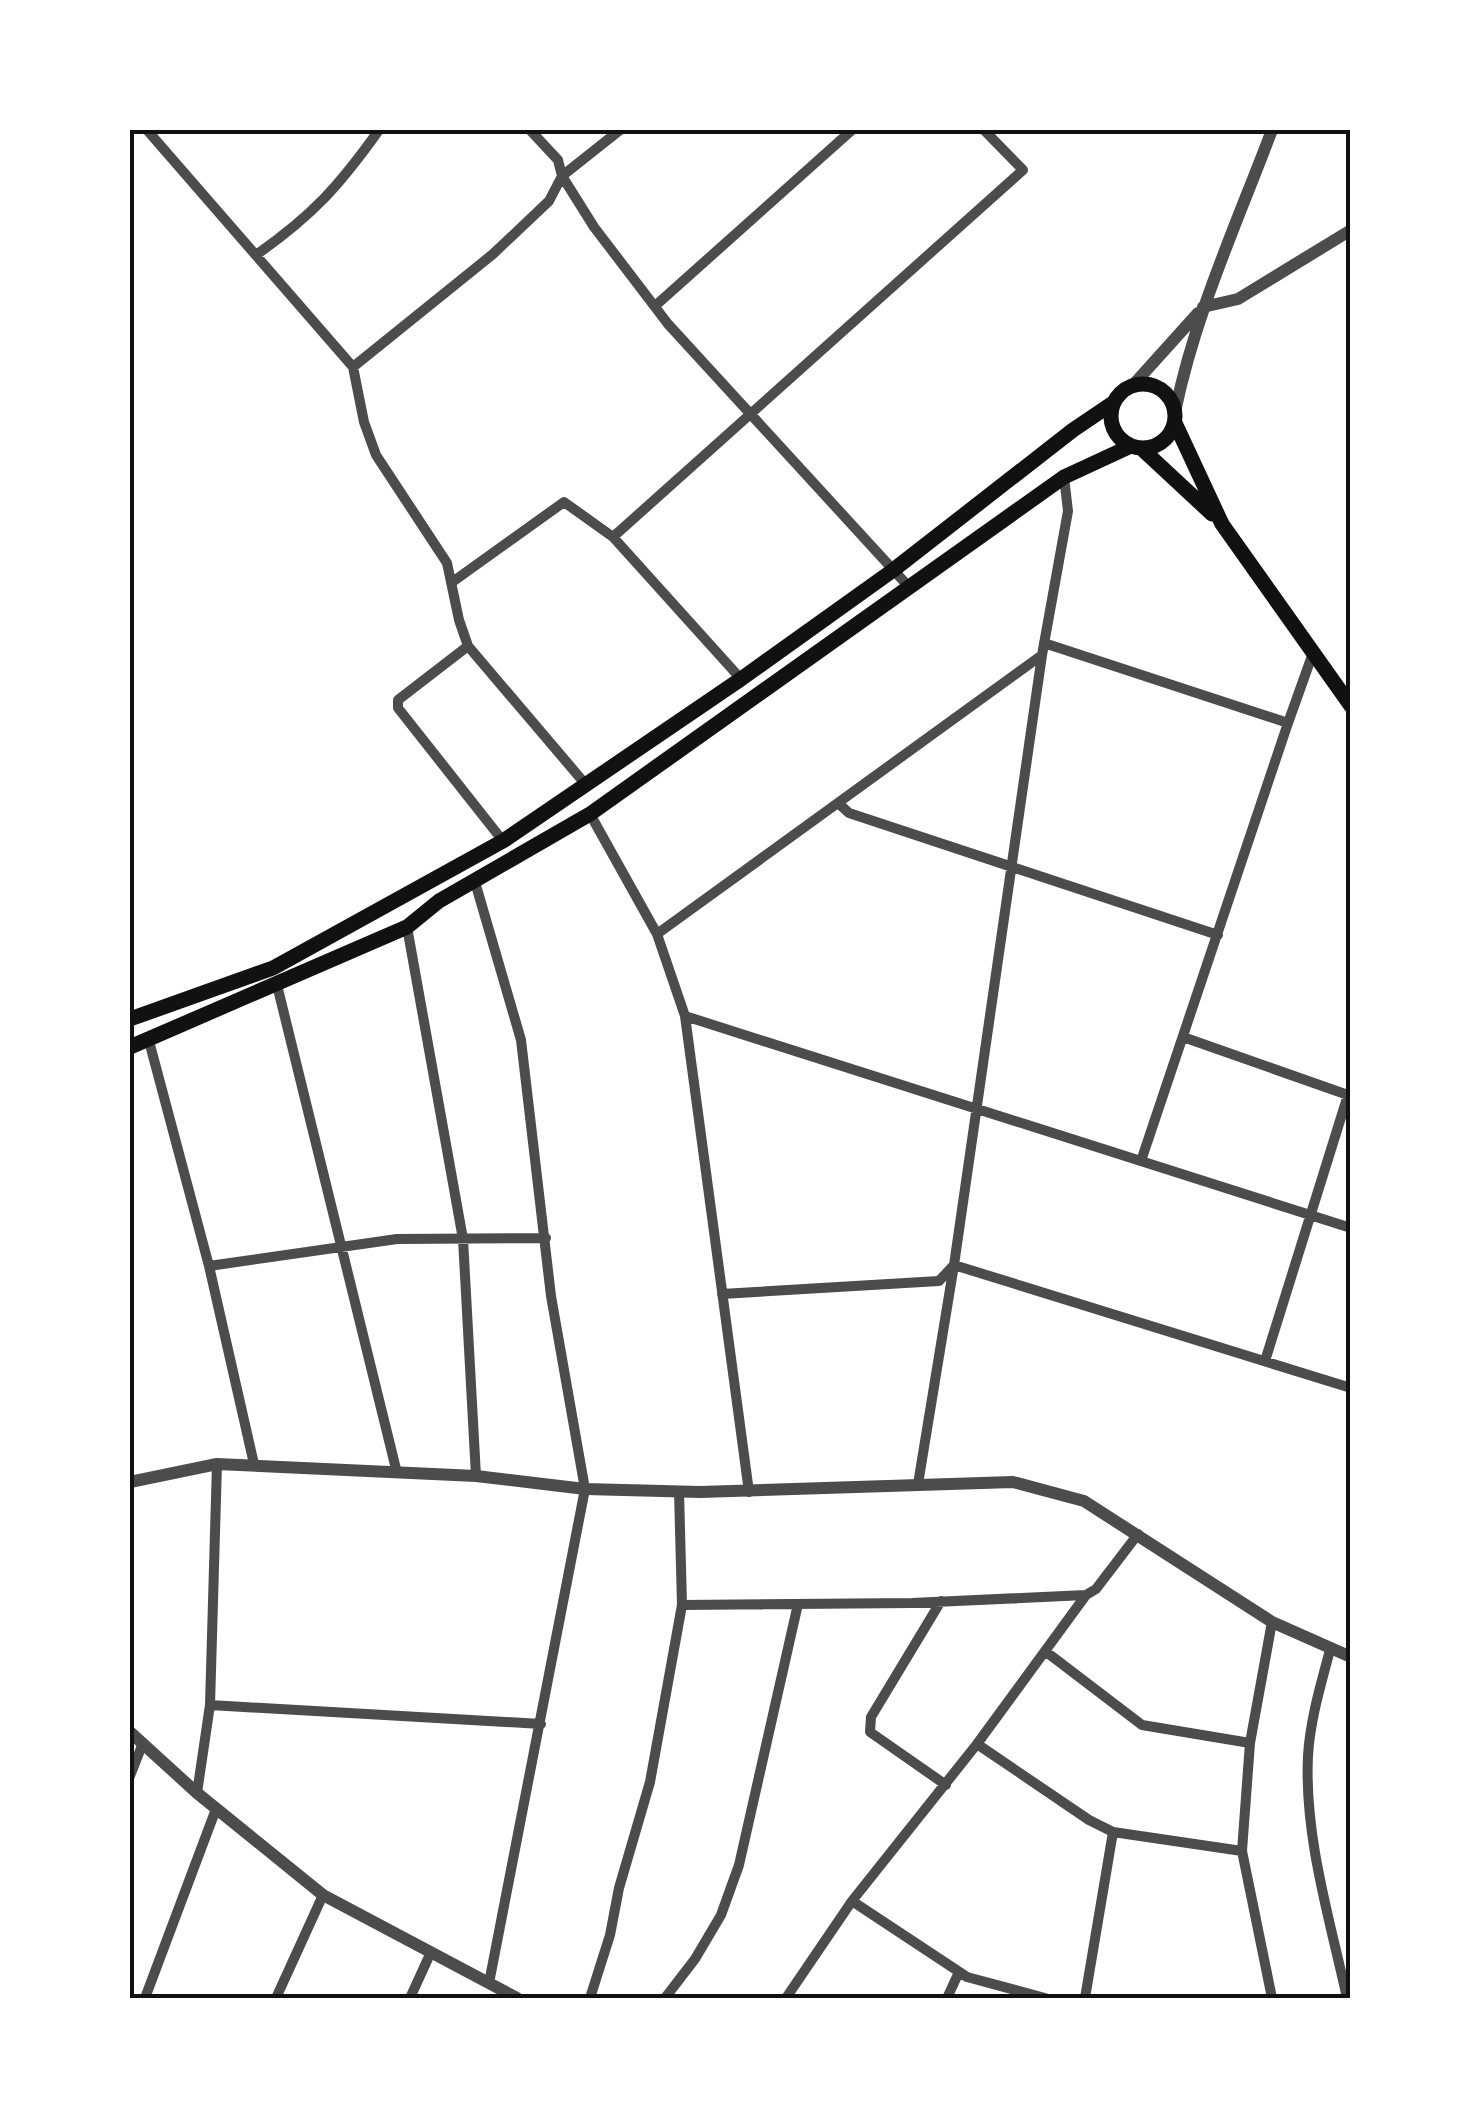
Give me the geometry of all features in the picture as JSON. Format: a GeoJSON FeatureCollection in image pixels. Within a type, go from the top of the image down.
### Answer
{"type":"FeatureCollection","features":[{"type":"Feature","properties":{"kind":"main road"},"geometry":{"type":"LineString","coordinates":[[130,1020],[273,968],[503,840],[742,680],[892,571],[1134,384],[1161,388],[1173,403],[1175,417],[1222,524],[1351,706]]}},
{"type":"Feature","properties":{"kind":"main road"},"geometry":{"type":"LineString","coordinates":[[1114,403],[1112,423],[1116,433],[1222,524]]}},
{"type":"Feature","properties":{"kind":"main road"},"geometry":{"type":"LineString","coordinates":[[130,1047],[407,927],[440,901],[590,814],[1064,477],[1136,447],[1164,441],[1175,417]]}},
{"type":"Feature","properties":{"kind":"street"},"geometry":{"type":"LineString","coordinates":[[147,130],[352,367],[376,455],[447,563],[468,646],[587,786]]}},
{"type":"Feature","properties":{"kind":"street"},"geometry":{"type":"LineString","coordinates":[[156,140],[167,130]]}},
{"type":"Feature","properties":{"kind":"street"},"geometry":{"type":"LineString","coordinates":[[256,255],[300,224],[333,192],[380,130]]}},
{"type":"Feature","properties":{"kind":"street"},"geometry":{"type":"LineString","coordinates":[[530,130],[558,160],[562,176],[594,227],[654,306],[909,587]]}},
{"type":"Feature","properties":{"kind":"street"},"geometry":{"type":"LineString","coordinates":[[352,367],[493,254],[549,201],[562,176],[620,130]]}},
{"type":"Feature","properties":{"kind":"street"},"geometry":{"type":"LineString","coordinates":[[654,306],[852,130]]}},
{"type":"Feature","properties":{"kind":"street"},"geometry":{"type":"LineString","coordinates":[[1175,417],[1185,364],[1202,308],[1272,130]]}},
{"type":"Feature","properties":{"kind":"street"},"geometry":{"type":"LineString","coordinates":[[613,537],[1023,170],[992,133]]}},
{"type":"Feature","properties":{"kind":"street"},"geometry":{"type":"LineString","coordinates":[[1134,384],[1202,308],[1238,299],[1351,230]]}},
{"type":"Feature","properties":{"kind":"street"},"geometry":{"type":"LineString","coordinates":[[918,1484],[954,1264],[1043,649],[1068,511],[1064,477]]}},
{"type":"Feature","properties":{"kind":"street"},"geometry":{"type":"LineString","coordinates":[[451,582],[564,502],[613,537],[742,680]]}},
{"type":"Feature","properties":{"kind":"street"},"geometry":{"type":"LineString","coordinates":[[468,646],[398,700],[398,708],[503,840]]}},
{"type":"Feature","properties":{"kind":"street"},"geometry":{"type":"LineString","coordinates":[[1043,649],[1288,722]]}},
{"type":"Feature","properties":{"kind":"street"},"geometry":{"type":"LineString","coordinates":[[656,934],[1043,649]]}},
{"type":"Feature","properties":{"kind":"street"},"geometry":{"type":"LineString","coordinates":[[1141,1161],[1314,653]]}},
{"type":"Feature","properties":{"kind":"street"},"geometry":{"type":"LineString","coordinates":[[838,803],[849,813],[1218,935]]}},
{"type":"Feature","properties":{"kind":"street"},"geometry":{"type":"LineString","coordinates":[[590,814],[656,934],[686,1016],[748,1492]]}},
{"type":"Feature","properties":{"kind":"street"},"geometry":{"type":"LineString","coordinates":[[475,882],[521,1040],[552,1296],[585,1490],[489,1983]]}},
{"type":"Feature","properties":{"kind":"street"},"geometry":{"type":"LineString","coordinates":[[407,927],[463,1240],[476,1476]]}},
{"type":"Feature","properties":{"kind":"street"},"geometry":{"type":"LineString","coordinates":[[277,985],[397,1474]]}},
{"type":"Feature","properties":{"kind":"street"},"geometry":{"type":"LineString","coordinates":[[686,1016],[1351,1228]]}},
{"type":"Feature","properties":{"kind":"street"},"geometry":{"type":"LineString","coordinates":[[1183,1037],[1348,1095],[1265,1361]]}},
{"type":"Feature","properties":{"kind":"street"},"geometry":{"type":"LineString","coordinates":[[149,1041],[209,1266],[254,1464]]}},
{"type":"Feature","properties":{"kind":"street"},"geometry":{"type":"LineString","coordinates":[[209,1266],[397,1239],[546,1238]]}},
{"type":"Feature","properties":{"kind":"street"},"geometry":{"type":"LineString","coordinates":[[722,1294],[939,1281],[954,1264]]}},
{"type":"Feature","properties":{"kind":"street"},"geometry":{"type":"LineString","coordinates":[[954,1264],[1351,1388]]}},
{"type":"Feature","properties":{"kind":"street"},"geometry":{"type":"LineString","coordinates":[[197,1793],[210,1705],[217,1464]]}},
{"type":"Feature","properties":{"kind":"street"},"geometry":{"type":"LineString","coordinates":[[130,1482],[217,1464],[476,1476],[585,1490],[748,1492],[1013,1482],[1084,1501],[1272,1622],[1351,1657]]}},
{"type":"Feature","properties":{"kind":"street"},"geometry":{"type":"LineString","coordinates":[[590,1998],[650,1782],[682,1605],[679,1491]]}},
{"type":"Feature","properties":{"kind":"street"},"geometry":{"type":"LineString","coordinates":[[786,1998],[852,1901],[977,1744],[1086,1595],[1096,1589],[1138,1534]]}},
{"type":"Feature","properties":{"kind":"street"},"geometry":{"type":"LineString","coordinates":[[682,1605],[1086,1595]]}},
{"type":"Feature","properties":{"kind":"street"},"geometry":{"type":"LineString","coordinates":[[941,1601],[871,1717],[870,1732],[946,1784]]}},
{"type":"Feature","properties":{"kind":"street"},"geometry":{"type":"LineString","coordinates":[[665,1998],[695,1959],[721,1915],[739,1864],[798,1604]]}},
{"type":"Feature","properties":{"kind":"street"},"geometry":{"type":"LineString","coordinates":[[1272,1622],[1250,1743],[1242,1851],[1272,1998]]}},
{"type":"Feature","properties":{"kind":"street"},"geometry":{"type":"LineString","coordinates":[[1330,1650],[1308,1756],[1312,1821],[1347,1998]]}},
{"type":"Feature","properties":{"kind":"street"},"geometry":{"type":"LineString","coordinates":[[1045,1651],[1142,1725],[1250,1743]]}},
{"type":"Feature","properties":{"kind":"street"},"geometry":{"type":"LineString","coordinates":[[210,1705],[540,1724]]}},
{"type":"Feature","properties":{"kind":"street"},"geometry":{"type":"LineString","coordinates":[[130,1732],[197,1793],[323,1895],[517,1998]]}},
{"type":"Feature","properties":{"kind":"street"},"geometry":{"type":"LineString","coordinates":[[130,1776],[143,1743]]}},
{"type":"Feature","properties":{"kind":"street"},"geometry":{"type":"LineString","coordinates":[[977,1744],[1112,1832],[1242,1851]]}},
{"type":"Feature","properties":{"kind":"street"},"geometry":{"type":"LineString","coordinates":[[144,1998],[216,1809]]}},
{"type":"Feature","properties":{"kind":"street"},"geometry":{"type":"LineString","coordinates":[[1084,1998],[1112,1832]]}},
{"type":"Feature","properties":{"kind":"street"},"geometry":{"type":"LineString","coordinates":[[276,1998],[323,1895]]}},
{"type":"Feature","properties":{"kind":"street"},"geometry":{"type":"LineString","coordinates":[[852,1901],[959,1972],[1045,1998]]}},
{"type":"Feature","properties":{"kind":"street"},"geometry":{"type":"LineString","coordinates":[[410,1998],[431,1952]]}},
{"type":"Feature","properties":{"kind":"street"},"geometry":{"type":"LineString","coordinates":[[947,1998],[959,1972]]}}]}
